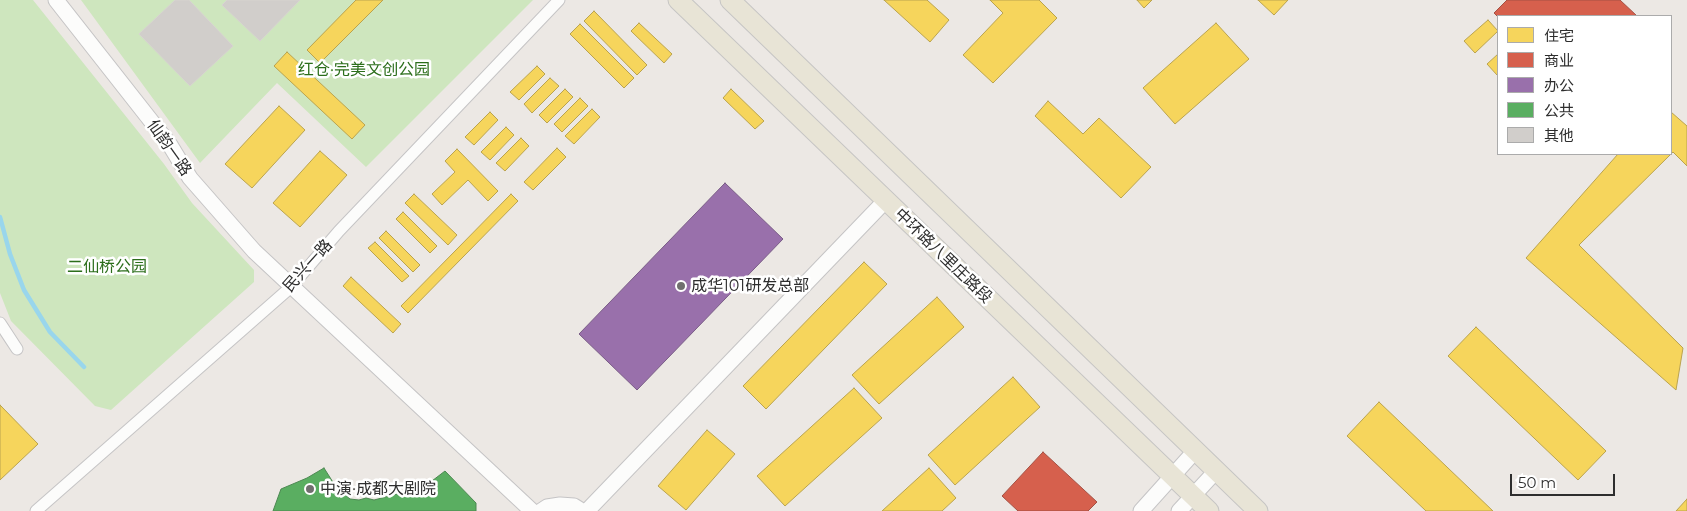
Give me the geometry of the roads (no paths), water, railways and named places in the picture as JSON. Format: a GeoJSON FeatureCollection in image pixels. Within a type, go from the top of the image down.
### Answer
{"type":"FeatureCollection","features":[{"type":"Feature","properties":{"kind":"main road","name":"中环路八里庄路段"},"geometry":{"type":"LineString","coordinates":[[678,0],[1208,511]]}},
{"type":"Feature","properties":{"kind":"main road"},"geometry":{"type":"LineString","coordinates":[[730,0],[1258,511]]}},
{"type":"Feature","properties":{"kind":"street","name":"仙韵一路"},"geometry":{"type":"LineString","coordinates":[[56,0],[170,145],[190,178],[254,251],[532,511]]}},
{"type":"Feature","properties":{"kind":"street","name":"民兴一路"},"geometry":{"type":"LineString","coordinates":[[36,511],[292,288],[339,231],[559,0]]}},
{"type":"Feature","properties":{"kind":"street"},"geometry":{"type":"LineString","coordinates":[[587,511],[886,200]]}},
{"type":"Feature","properties":{"kind":"street"},"geometry":{"type":"LineString","coordinates":[[0,323],[18,349]]}},
{"type":"Feature","properties":{"kind":"street"},"geometry":{"type":"LineString","coordinates":[[1141,511],[1195,451]]}},
{"type":"Feature","properties":{"kind":"street"},"geometry":{"type":"LineString","coordinates":[[1179,511],[1216,471]]}},
{"type":"Feature","properties":{"kind":"street"},"geometry":{"type":"LineString","coordinates":[[541,511],[547,507],[560,504],[574,506],[582,511]]}},
{"type":"Feature","properties":{"kind":"waterway"},"geometry":{"type":"LineString","coordinates":[[0,217],[10,254],[24,290],[50,332],[84,367]]}},
{"type":"Feature","properties":{"kind":"place","name":"成华101研发总部"},"geometry":{"type":"Point","coordinates":[681,286]}},
{"type":"Feature","properties":{"kind":"place","name":"中演·成都大剧院"},"geometry":{"type":"Point","coordinates":[310,489]}},
{"type":"Feature","properties":{"kind":"park label","name":"红仓·完美文创公园"},"geometry":{"type":"Point","coordinates":[364,70]}},
{"type":"Feature","properties":{"kind":"park label","name":"二仙桥公园"},"geometry":{"type":"Point","coordinates":[107,267]}}]}
